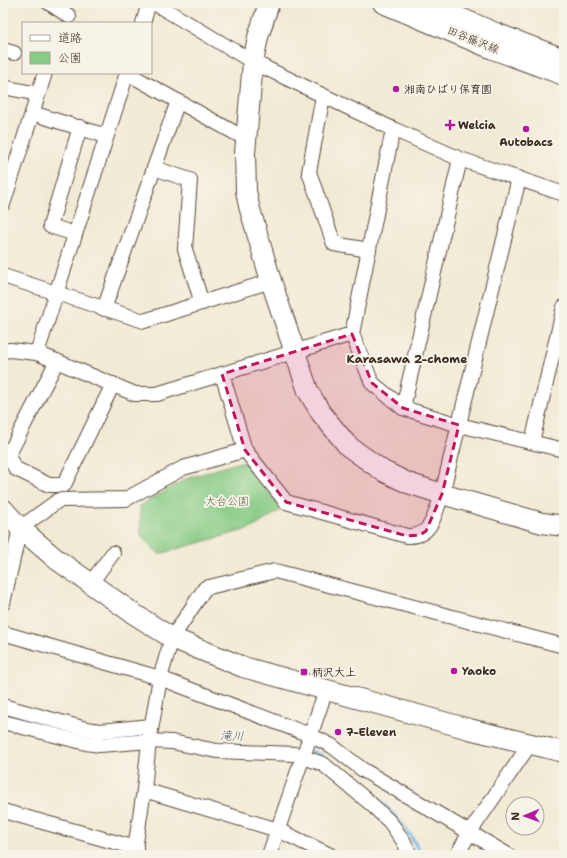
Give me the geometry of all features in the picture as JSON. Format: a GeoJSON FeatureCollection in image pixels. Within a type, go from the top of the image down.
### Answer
{"type":"FeatureCollection","features":[{"type":"Feature","properties":{"kind":"street"},"geometry":{"type":"LineString","coordinates":[[49,3],[70,14]]}},
{"type":"Feature","properties":{"kind":"street"},"geometry":{"type":"LineString","coordinates":[[143,22],[149,3]]}},
{"type":"Feature","properties":{"kind":"street"},"geometry":{"type":"LineString","coordinates":[[154,3],[253,62],[393,129],[460,159],[564,194]]}},
{"type":"Feature","properties":{"kind":"street"},"geometry":{"type":"LineString","coordinates":[[269,3],[260,31],[253,62],[244,172],[249,206],[271,281],[308,391],[318,407],[348,446],[383,471],[408,483],[442,494],[542,523],[564,526]]}},
{"type":"Feature","properties":{"kind":"street","name":"田谷藤沢線"},"geometry":{"type":"LineString","coordinates":[[383,3],[493,49],[564,75]]}},
{"type":"Feature","properties":{"kind":"street","name":"田谷藤沢線"},"geometry":{"type":"LineString","coordinates":[[425,3],[498,34],[564,59]]}},
{"type":"Feature","properties":{"kind":"street"},"geometry":{"type":"LineString","coordinates":[[3,204],[45,74]]}},
{"type":"Feature","properties":{"kind":"street"},"geometry":{"type":"LineString","coordinates":[[36,353],[127,74]]}},
{"type":"Feature","properties":{"kind":"street"},"geometry":{"type":"LineString","coordinates":[[129,74],[246,139]]}},
{"type":"Feature","properties":{"kind":"street"},"geometry":{"type":"LineString","coordinates":[[3,87],[38,94]]}},
{"type":"Feature","properties":{"kind":"street"},"geometry":{"type":"LineString","coordinates":[[323,96],[309,172],[334,244],[369,250]]}},
{"type":"Feature","properties":{"kind":"street"},"geometry":{"type":"LineString","coordinates":[[104,309],[178,101]]}},
{"type":"Feature","properties":{"kind":"street"},"geometry":{"type":"LineString","coordinates":[[32,113],[106,136]]}},
{"type":"Feature","properties":{"kind":"street"},"geometry":{"type":"LineString","coordinates":[[75,234],[50,226],[80,127]]}},
{"type":"Feature","properties":{"kind":"street"},"geometry":{"type":"LineString","coordinates":[[393,129],[352,334],[372,383],[403,408],[459,425],[564,450]]}},
{"type":"Feature","properties":{"kind":"street"},"geometry":{"type":"LineString","coordinates":[[403,408],[460,159]]}},
{"type":"Feature","properties":{"kind":"street"},"geometry":{"type":"LineString","coordinates":[[154,168],[190,180],[185,249],[202,303]]}},
{"type":"Feature","properties":{"kind":"street"},"geometry":{"type":"LineString","coordinates":[[222,374],[245,450],[286,502],[407,536],[420,535],[426,531],[431,523],[442,494],[520,178]]}},
{"type":"Feature","properties":{"kind":"street"},"geometry":{"type":"LineString","coordinates":[[3,276],[144,321],[271,281]]}},
{"type":"Feature","properties":{"kind":"street"},"geometry":{"type":"LineString","coordinates":[[532,442],[564,307]]}},
{"type":"Feature","properties":{"kind":"street"},"geometry":{"type":"LineString","coordinates":[[3,351],[10,350],[36,353],[135,394],[157,394],[352,334]]}},
{"type":"Feature","properties":{"kind":"street"},"geometry":{"type":"LineString","coordinates":[[57,361],[5,452],[16,469],[48,485],[64,485],[113,384]]}},
{"type":"Feature","properties":{"kind":"street"},"geometry":{"type":"LineString","coordinates":[[3,603],[8,555],[20,528],[59,500],[126,499],[183,468],[245,450]]}},
{"type":"Feature","properties":{"kind":"street"},"geometry":{"type":"LineString","coordinates":[[3,509],[20,528],[56,559],[90,584],[172,638],[243,668],[470,729],[564,752]]}},
{"type":"Feature","properties":{"kind":"street"},"geometry":{"type":"LineString","coordinates":[[90,584],[113,553]]}},
{"type":"Feature","properties":{"kind":"street"},"geometry":{"type":"LineString","coordinates":[[3,812],[135,851],[151,726],[160,678],[172,638],[205,588],[275,571],[564,646]]}},
{"type":"Feature","properties":{"kind":"street"},"geometry":{"type":"LineString","coordinates":[[3,632],[160,678],[310,736],[332,746],[363,770],[508,855]]}},
{"type":"Feature","properties":{"kind":"street"},"geometry":{"type":"LineString","coordinates":[[269,855],[326,690]]}},
{"type":"Feature","properties":{"kind":"street"},"geometry":{"type":"LineString","coordinates":[[3,706],[86,729],[100,731],[151,726]]}},
{"type":"Feature","properties":{"kind":"street"},"geometry":{"type":"LineString","coordinates":[[3,722],[86,744],[100,745],[172,742],[217,751],[295,754],[323,764],[370,803],[390,822],[404,842],[410,855]]}},
{"type":"Feature","properties":{"kind":"street"},"geometry":{"type":"LineString","coordinates":[[457,855],[470,832],[530,744]]}},
{"type":"Feature","properties":{"kind":"street"},"geometry":{"type":"LineString","coordinates":[[144,790],[278,830],[330,855]]}},
{"type":"Feature","properties":{"kind":"highlighted area"},"geometry":{"type":"Polygon","coordinates":[[[352,334],[372,383],[403,408],[459,425],[442,494],[426,531],[420,535],[407,536],[286,502],[245,450],[222,374],[352,334]]]}},
{"type":"Feature","properties":{"kind":"green space","name":"大台公園"},"geometry":{"type":"Polygon","coordinates":[[[240,462],[247,464],[282,509],[252,528],[159,554],[141,536],[140,506],[186,479],[240,462]]]}},
{"type":"Feature","properties":{"kind":"waterway","name":"滝川"},"geometry":{"type":"LineString","coordinates":[[3,714],[61,729]]}},
{"type":"Feature","properties":{"kind":"waterway","name":"滝川"},"geometry":{"type":"LineString","coordinates":[[308,750],[321,755],[326,759]]}},
{"type":"Feature","properties":{"kind":"waterway","name":"滝川"},"geometry":{"type":"LineString","coordinates":[[344,772],[377,799],[398,819],[415,842],[421,855]]}},
{"type":"Feature","properties":{"kind":"place","name":"湘南ひばり保育園"},"geometry":{"type":"Point","coordinates":[396,89]}},
{"type":"Feature","properties":{"kind":"place","name":"Welcia"},"geometry":{"type":"Point","coordinates":[450,125]}},
{"type":"Feature","properties":{"kind":"place","name":"Autobacs"},"geometry":{"type":"Point","coordinates":[526,129]}},
{"type":"Feature","properties":{"kind":"place","name":"Yaoko"},"geometry":{"type":"Point","coordinates":[454,671]}},
{"type":"Feature","properties":{"kind":"place","name":"柄沢大上"},"geometry":{"type":"Point","coordinates":[304,672]}},
{"type":"Feature","properties":{"kind":"place","name":"7-Eleven"},"geometry":{"type":"Point","coordinates":[338,732]}},
{"type":"Feature","properties":{"kind":"district","name":"Karasawa 2-chome"},"geometry":{"type":"Point","coordinates":[407,359]}}]}
